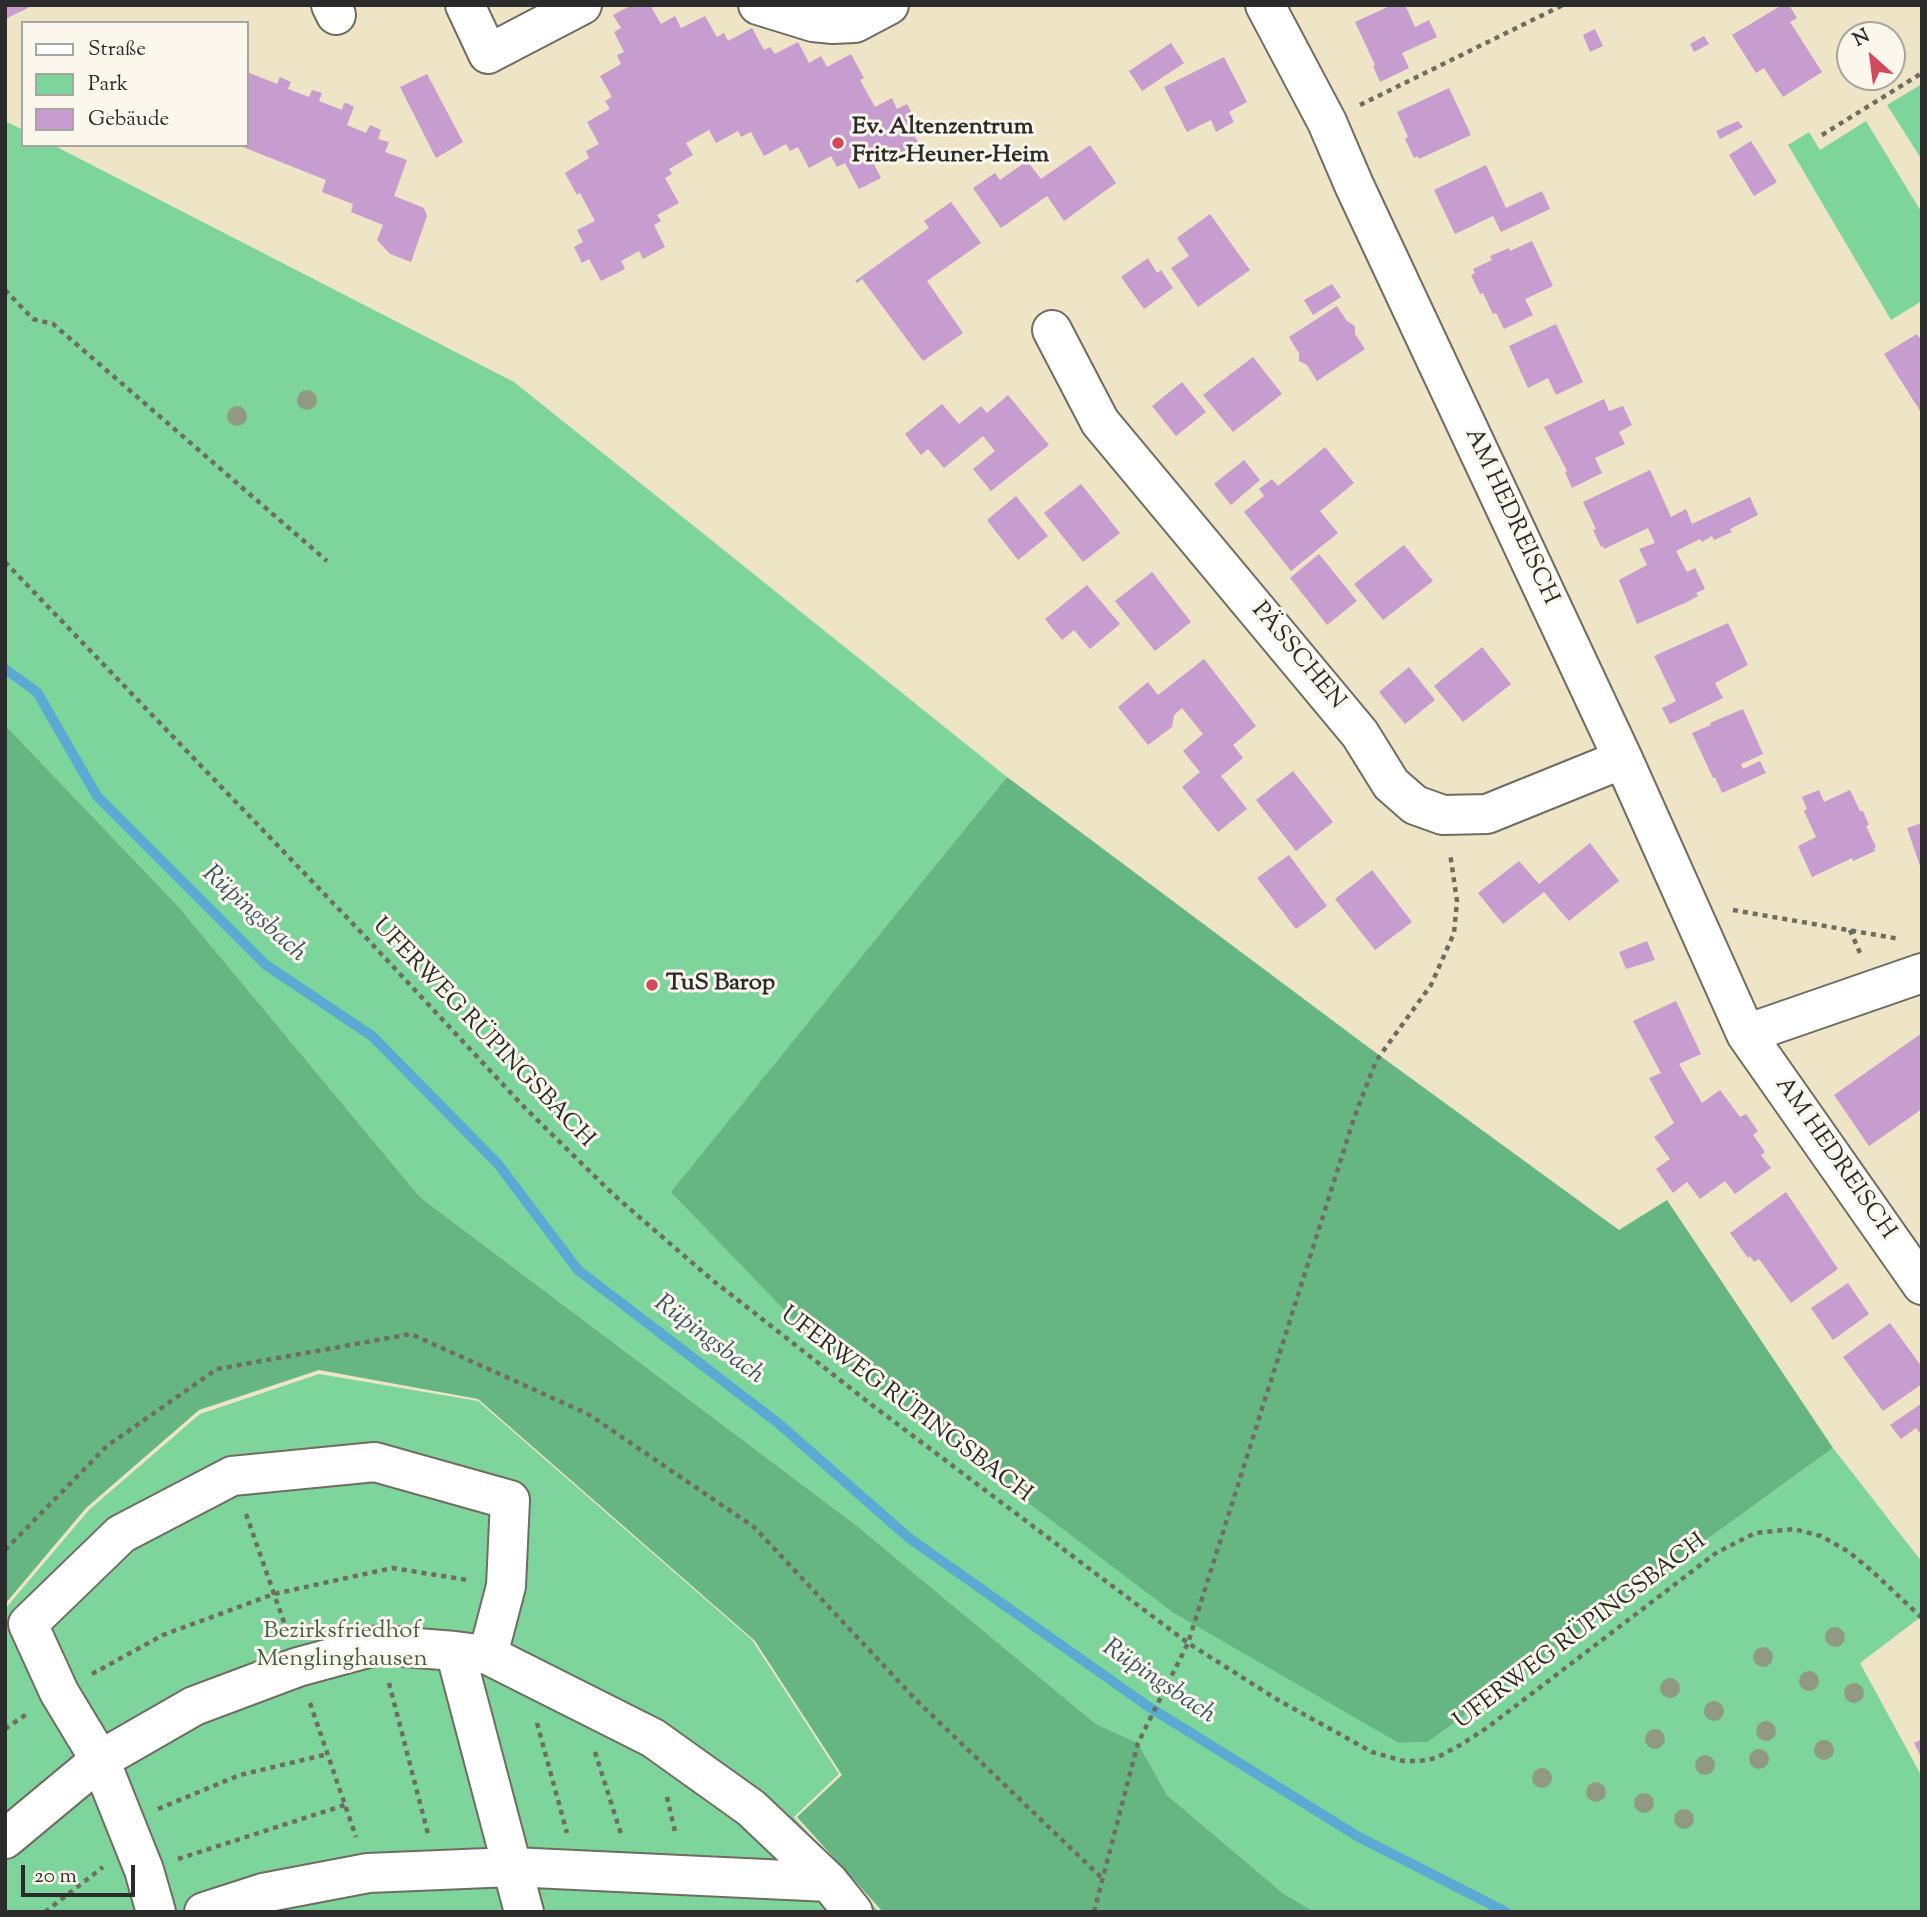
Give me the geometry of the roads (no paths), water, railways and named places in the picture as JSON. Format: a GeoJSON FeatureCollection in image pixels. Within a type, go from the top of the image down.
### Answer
{"type":"FeatureCollection","features":[{"type":"Feature","properties":{"kind":"street"},"geometry":{"type":"LineString","coordinates":[[465,5],[488,54],[582,5]]}},
{"type":"Feature","properties":{"kind":"street"},"geometry":{"type":"LineString","coordinates":[[758,5],[813,22],[833,24],[855,23],[889,5]]}},
{"type":"Feature","properties":{"kind":"street","name":"AM HEDREISCH"},"geometry":{"type":"LineString","coordinates":[[1265,5],[1327,121],[1354,185],[1623,758],[1746,1034],[1922,1285]]}},
{"type":"Feature","properties":{"kind":"street","name":"PÄSSCHEN"},"geometry":{"type":"LineString","coordinates":[[1052,330],[1100,422],[1360,734],[1391,784],[1415,805],[1443,814],[1488,814],[1623,758]]}},
{"type":"Feature","properties":{"kind":"street"},"geometry":{"type":"LineString","coordinates":[[1746,1034],[1916,957]]}},
{"type":"Feature","properties":{"kind":"street"},"geometry":{"type":"LineString","coordinates":[[156,1912],[134,1846],[100,1760],[59,1692],[28,1624],[121,1534],[232,1476],[375,1462],[510,1500],[506,1586],[472,1653],[512,1867],[524,1912]]}},
{"type":"Feature","properties":{"kind":"street"},"geometry":{"type":"LineString","coordinates":[[5,1839],[100,1760],[194,1706],[298,1667],[379,1646],[472,1653],[523,1673],[653,1738],[751,1808],[829,1882],[853,1912]]}},
{"type":"Feature","properties":{"kind":"street"},"geometry":{"type":"LineString","coordinates":[[204,1912],[263,1893],[369,1873],[512,1867],[829,1882]]}},
{"type":"Feature","properties":{"kind":"waterway","name":"Rüpingsbach"},"geometry":{"type":"LineString","coordinates":[[5,669],[37,692],[97,796],[266,965],[372,1036],[498,1164],[578,1270],[778,1423],[909,1538],[1149,1707],[1357,1836],[1506,1912]]}},
{"type":"Feature","properties":{"kind":"place","name":"Ev. Altenzentrum Fritz-Heuner-Heim"},"geometry":{"type":"Point","coordinates":[838,143]}},
{"type":"Feature","properties":{"kind":"place","name":"TuS Barop"},"geometry":{"type":"Point","coordinates":[652,985]}},
{"type":"Feature","properties":{"kind":"park label","name":"Bezirksfriedhof Menglinghausen"},"geometry":{"type":"Point","coordinates":[342,1647]}}]}
